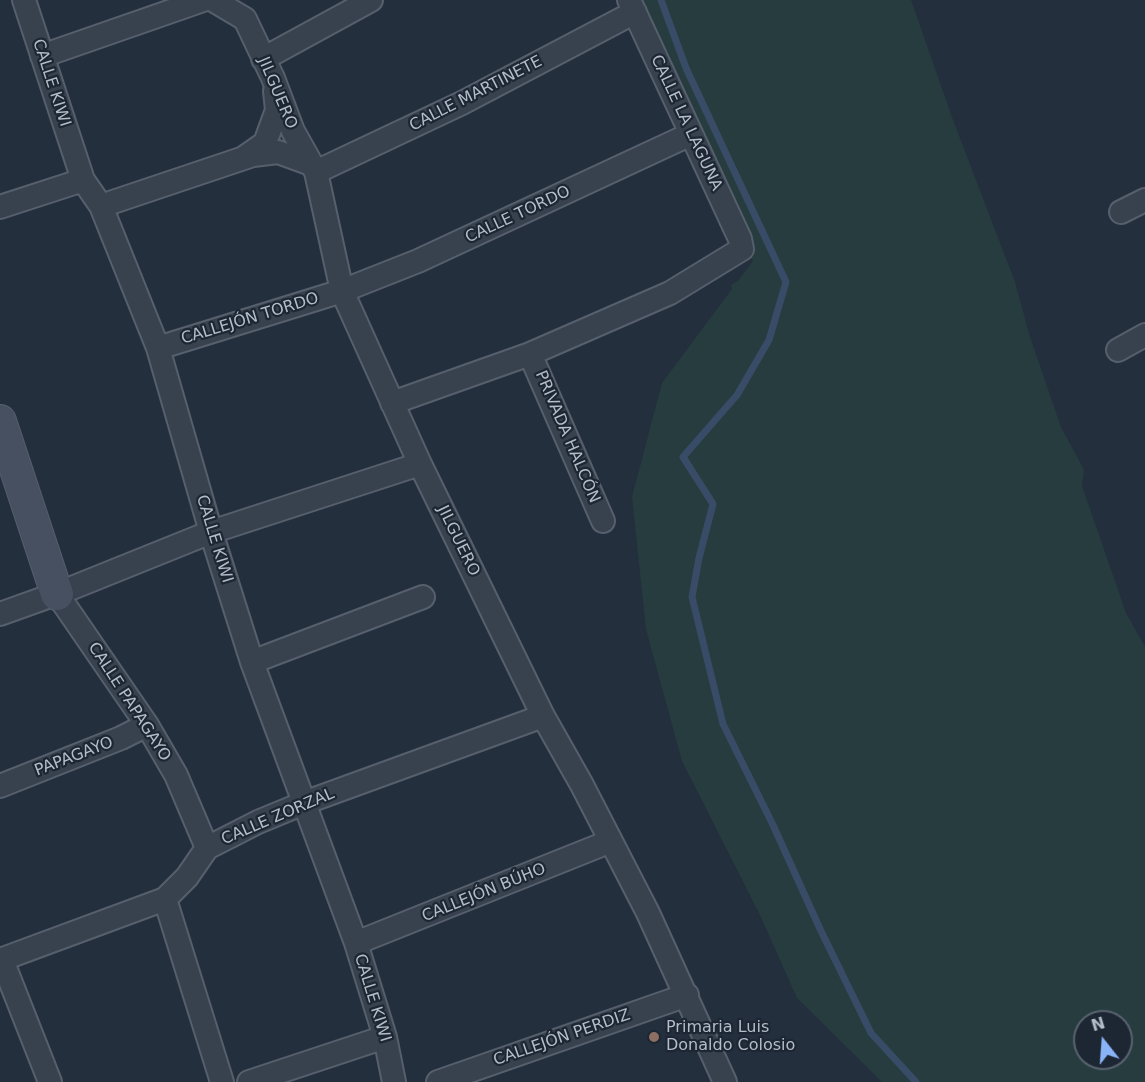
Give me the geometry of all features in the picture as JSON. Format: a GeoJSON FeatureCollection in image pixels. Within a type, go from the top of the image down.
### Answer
{"type":"FeatureCollection","features":[{"type":"Feature","properties":{"kind":"street","name":"CALLE KIWI"},"geometry":{"type":"LineString","coordinates":[[24,0],[83,180],[101,206],[158,348],[211,532],[252,662],[356,944],[385,1036],[394,1082]]}},
{"type":"Feature","properties":{"kind":"street"},"geometry":{"type":"LineString","coordinates":[[42,57],[203,0]]}},
{"type":"Feature","properties":{"kind":"street","name":"JILGUERO"},"geometry":{"type":"LineString","coordinates":[[213,0],[245,19],[268,68],[293,131],[313,168],[342,291],[392,403],[543,716],[611,841],[687,995],[725,1082]]}},
{"type":"Feature","properties":{"kind":"street"},"geometry":{"type":"LineString","coordinates":[[244,158],[264,143],[277,110],[268,68],[371,0]]}},
{"type":"Feature","properties":{"kind":"street","name":"CALLE LA LAGUNA"},"geometry":{"type":"LineString","coordinates":[[530,354],[669,293],[740,252],[742,246],[632,6]]}},
{"type":"Feature","properties":{"kind":"street","name":"CALLE MARTINETE"},"geometry":{"type":"LineString","coordinates":[[313,168],[462,103],[632,6]]}},
{"type":"Feature","properties":{"kind":"street","name":"CALLE TORDO"},"geometry":{"type":"LineString","coordinates":[[342,291],[418,261],[691,134]]}},
{"type":"Feature","properties":{"kind":"street"},"geometry":{"type":"LineString","coordinates":[[101,206],[253,155],[278,152],[313,168]]}},
{"type":"Feature","properties":{"kind":"street"},"geometry":{"type":"LineString","coordinates":[[0,207],[83,180]]}},
{"type":"Feature","properties":{"kind":"street"},"geometry":{"type":"LineString","coordinates":[[1121,212],[1145,200]]}},
{"type":"Feature","properties":{"kind":"street","name":"CALLEJÓN TORDO"},"geometry":{"type":"LineString","coordinates":[[158,348],[342,291]]}},
{"type":"Feature","properties":{"kind":"street"},"geometry":{"type":"LineString","coordinates":[[1118,350],[1145,335]]}},
{"type":"Feature","properties":{"kind":"street"},"geometry":{"type":"LineString","coordinates":[[392,403],[530,354]]}},
{"type":"Feature","properties":{"kind":"street","name":"PRIVADA HALCÓN"},"geometry":{"type":"LineString","coordinates":[[530,354],[603,521]]}},
{"type":"Feature","properties":{"kind":"street"},"geometry":{"type":"LineString","coordinates":[[0,421],[57,594]]}},
{"type":"Feature","properties":{"kind":"street"},"geometry":{"type":"LineString","coordinates":[[0,614],[57,594],[211,532],[420,464]]}},
{"type":"Feature","properties":{"kind":"street","name":"CALLE PAPAGAYO"},"geometry":{"type":"LineString","coordinates":[[57,594],[147,724],[176,775],[207,848]]}},
{"type":"Feature","properties":{"kind":"street"},"geometry":{"type":"LineString","coordinates":[[252,662],[423,597]]}},
{"type":"Feature","properties":{"kind":"street","name":"CALLE ZORZAL"},"geometry":{"type":"LineString","coordinates":[[1,960],[165,899],[187,877],[207,848],[258,822],[543,716]]}},
{"type":"Feature","properties":{"kind":"street","name":"PAPAGAYO"},"geometry":{"type":"LineString","coordinates":[[0,786],[121,738],[147,724]]}},
{"type":"Feature","properties":{"kind":"street","name":"CALLEJÓN BÚHO"},"geometry":{"type":"LineString","coordinates":[[356,944],[611,841]]}},
{"type":"Feature","properties":{"kind":"street"},"geometry":{"type":"LineString","coordinates":[[165,899],[222,1082]]}},
{"type":"Feature","properties":{"kind":"street"},"geometry":{"type":"LineString","coordinates":[[1,960],[50,1082]]}},
{"type":"Feature","properties":{"kind":"street","name":"CALLEJÓN PERDIZ"},"geometry":{"type":"LineString","coordinates":[[438,1082],[687,995]]}},
{"type":"Feature","properties":{"kind":"street"},"geometry":{"type":"LineString","coordinates":[[249,1082],[385,1036]]}},
{"type":"Feature","properties":{"kind":"green space"},"geometry":{"type":"Polygon","coordinates":[[[638,0],[911,0],[953,120],[1015,282],[1030,337],[1061,427],[1084,470],[1082,486],[1126,613],[1145,647],[1145,1082],[882,1082],[797,998],[760,915],[682,761],[646,629],[632,497],[662,383],[732,289],[731,285],[738,281],[753,261],[638,0]]]}},
{"type":"Feature","properties":{"kind":"waterway"},"geometry":{"type":"LineString","coordinates":[[661,0],[686,68],[786,282],[769,340],[737,395],[683,457],[713,504],[692,597],[723,724],[871,1033],[916,1082]]}},
{"type":"Feature","properties":{"kind":"place","name":"Primaria Luis Donaldo Colosio"},"geometry":{"type":"Point","coordinates":[654,1037]}}]}
